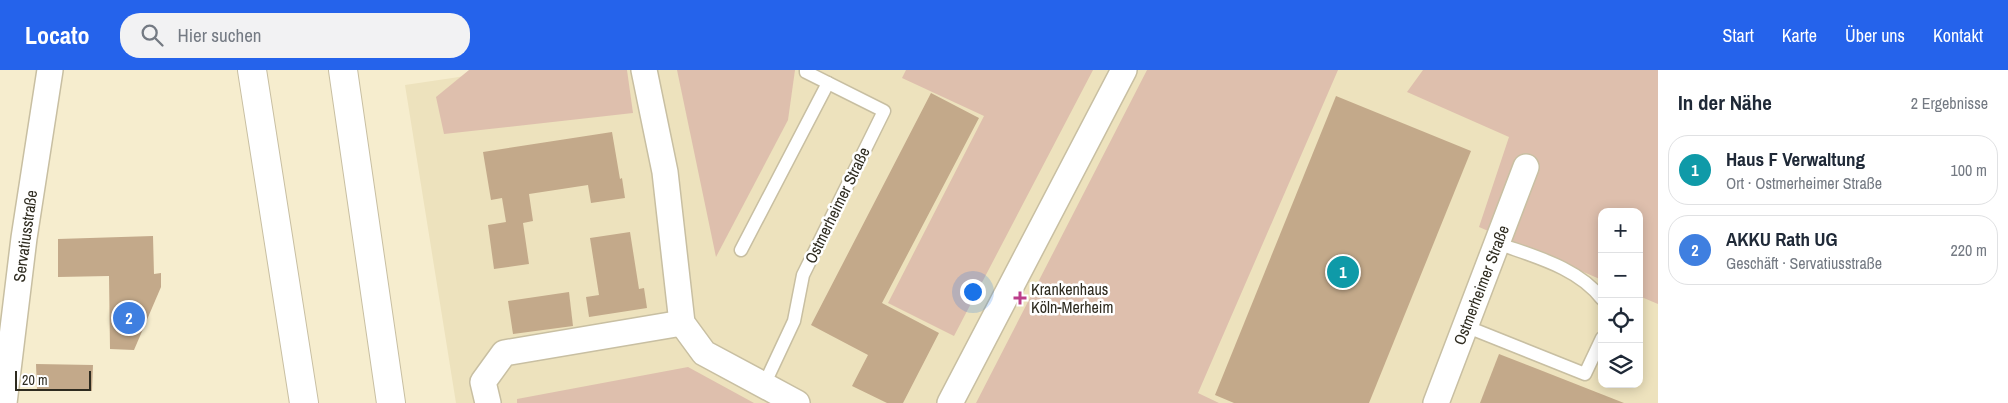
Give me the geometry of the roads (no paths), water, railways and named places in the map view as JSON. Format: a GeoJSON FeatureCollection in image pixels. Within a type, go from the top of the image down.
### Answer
{"type":"FeatureCollection","features":[{"type":"Feature","properties":{"kind":"highway"},"geometry":{"type":"LineString","coordinates":[[252,70],[304,403]]}},
{"type":"Feature","properties":{"kind":"highway"},"geometry":{"type":"LineString","coordinates":[[343,70],[391,403]]}},
{"type":"Feature","properties":{"kind":"street","name":"Servatiusstraße"},"geometry":{"type":"LineString","coordinates":[[4,403],[24,238],[50,70]]}},
{"type":"Feature","properties":{"kind":"street"},"geometry":{"type":"LineString","coordinates":[[644,70],[665,172],[682,323],[704,353],[797,403]]}},
{"type":"Feature","properties":{"kind":"street"},"geometry":{"type":"LineString","coordinates":[[950,403],[1124,70]]}},
{"type":"Feature","properties":{"kind":"street","name":"Ostmerheimer Straße"},"geometry":{"type":"LineString","coordinates":[[1436,403],[1526,167]]}},
{"type":"Feature","properties":{"kind":"street"},"geometry":{"type":"LineString","coordinates":[[488,403],[484,382],[504,353],[682,323]]}},
{"type":"Feature","properties":{"kind":"lane","name":"Ostmerheimer Straße"},"geometry":{"type":"LineString","coordinates":[[764,384],[794,321],[803,275],[884,110],[806,72],[806,70]]}},
{"type":"Feature","properties":{"kind":"lane"},"geometry":{"type":"LineString","coordinates":[[741,250],[828,83]]}},
{"type":"Feature","properties":{"kind":"lane"},"geometry":{"type":"LineString","coordinates":[[1497,243],[1562,268],[1591,287],[1601,298]]}},
{"type":"Feature","properties":{"kind":"lane"},"geometry":{"type":"LineString","coordinates":[[1465,326],[1585,374],[1600,343]]}},
{"type":"Feature","properties":{"kind":"place","name":"Haus F Verwaltung"},"geometry":{"type":"Point","coordinates":[1343,272]}},
{"type":"Feature","properties":{"kind":"place","name":"Krankenhaus Köln-Merheim"},"geometry":{"type":"Point","coordinates":[1020,298]}},
{"type":"Feature","properties":{"kind":"place","name":"AKKU Rath UG"},"geometry":{"type":"Point","coordinates":[129,318]}}]}
